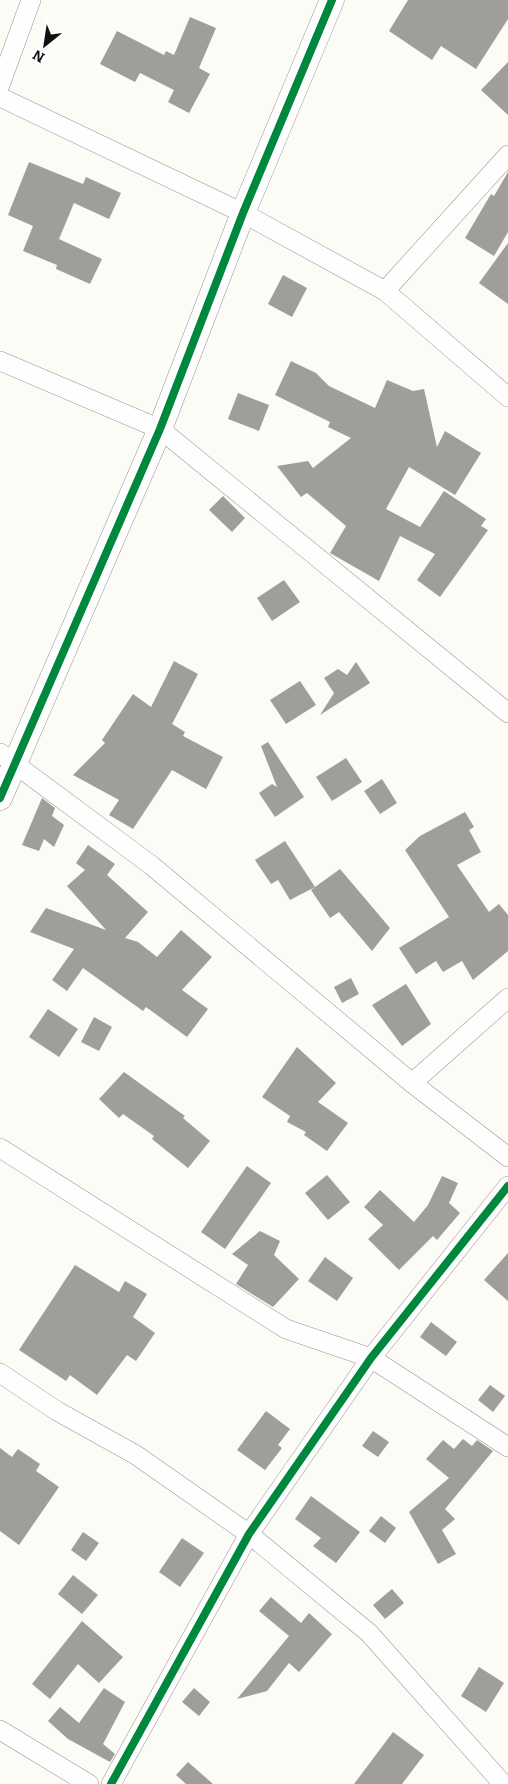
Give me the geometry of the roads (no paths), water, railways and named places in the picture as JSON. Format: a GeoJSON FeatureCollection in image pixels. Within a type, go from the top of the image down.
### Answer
{"type":"FeatureCollection","features":[{"type":"Feature","properties":{"kind":"street"},"geometry":{"type":"LineString","coordinates":[[0,85],[31,0]]}},
{"type":"Feature","properties":{"kind":"street"},"geometry":{"type":"LineString","coordinates":[[0,798],[7,758],[160,429],[243,213],[332,0]]}},
{"type":"Feature","properties":{"kind":"street"},"geometry":{"type":"LineString","coordinates":[[0,97],[243,213],[385,291],[508,397]]}},
{"type":"Feature","properties":{"kind":"street"},"geometry":{"type":"LineString","coordinates":[[385,291],[508,155]]}},
{"type":"Feature","properties":{"kind":"street"},"geometry":{"type":"LineString","coordinates":[[0,361],[160,429],[508,713]]}},
{"type":"Feature","properties":{"kind":"street"},"geometry":{"type":"LineString","coordinates":[[7,758],[151,865],[412,1083],[508,1157]]}},
{"type":"Feature","properties":{"kind":"street"},"geometry":{"type":"LineString","coordinates":[[412,1083],[508,998]]}},
{"type":"Feature","properties":{"kind":"street"},"geometry":{"type":"LineString","coordinates":[[0,1148],[286,1329],[371,1358],[508,1447]]}},
{"type":"Feature","properties":{"kind":"street"},"geometry":{"type":"LineString","coordinates":[[111,1784],[249,1534],[371,1358],[508,1186]]}},
{"type":"Feature","properties":{"kind":"street"},"geometry":{"type":"LineString","coordinates":[[0,1373],[57,1411],[136,1455],[249,1534],[369,1633],[503,1784]]}},
{"type":"Feature","properties":{"kind":"street"},"geometry":{"type":"LineString","coordinates":[[0,1730],[89,1784]]}}]}
